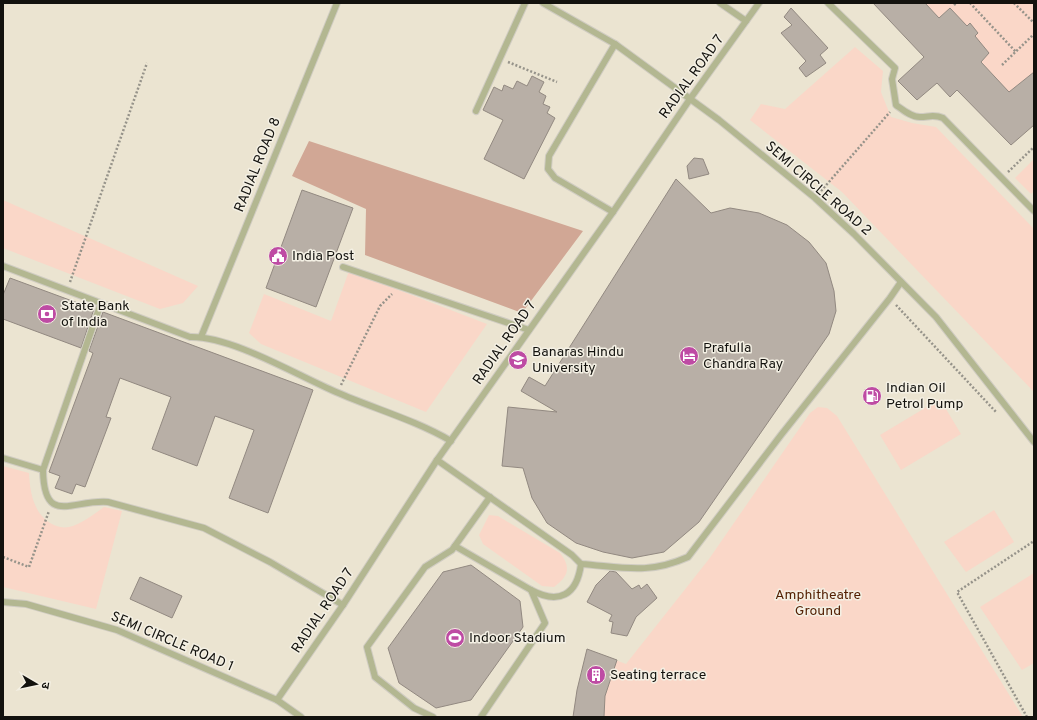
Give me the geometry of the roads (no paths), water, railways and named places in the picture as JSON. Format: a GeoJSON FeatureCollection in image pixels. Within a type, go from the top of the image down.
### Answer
{"type":"FeatureCollection","features":[{"type":"Feature","properties":{"kind":"lane","name":"RADIAL ROAD 8"},"geometry":{"type":"LineString","coordinates":[[201,336],[337,3]]}},
{"type":"Feature","properties":{"kind":"lane"},"geometry":{"type":"LineString","coordinates":[[476,111],[525,3]]}},
{"type":"Feature","properties":{"kind":"lane","name":"SEMI CIRCLE ROAD 2"},"geometry":{"type":"LineString","coordinates":[[544,3],[615,44],[690,99],[815,198],[936,317],[1034,442]]}},
{"type":"Feature","properties":{"kind":"lane"},"geometry":{"type":"LineString","coordinates":[[720,3],[746,21]]}},
{"type":"Feature","properties":{"kind":"lane","name":"RADIAL ROAD 7"},"geometry":{"type":"LineString","coordinates":[[277,700],[343,605],[437,460],[759,3]]}},
{"type":"Feature","properties":{"kind":"lane"},"geometry":{"type":"LineString","coordinates":[[828,3],[895,68],[892,79],[896,105],[906,112],[919,117],[934,114],[943,118],[1034,211]]}},
{"type":"Feature","properties":{"kind":"lane"},"geometry":{"type":"LineString","coordinates":[[613,212],[555,178],[548,169],[549,156],[615,44]]}},
{"type":"Feature","properties":{"kind":"lane"},"geometry":{"type":"LineString","coordinates":[[3,266],[190,337],[201,336],[230,344],[337,393],[430,428],[451,441]]}},
{"type":"Feature","properties":{"kind":"lane"},"geometry":{"type":"LineString","coordinates":[[343,267],[400,285],[529,330]]}},
{"type":"Feature","properties":{"kind":"lane"},"geometry":{"type":"LineString","coordinates":[[437,460],[572,555],[581,564],[625,569],[648,569],[670,565],[688,557],[901,282]]}},
{"type":"Feature","properties":{"kind":"lane"},"geometry":{"type":"LineString","coordinates":[[101,303],[43,470],[43,487],[47,498],[54,505],[71,507],[96,501],[108,502],[204,528],[270,562],[343,605]]}},
{"type":"Feature","properties":{"kind":"lane"},"geometry":{"type":"LineString","coordinates":[[3,458],[43,470]]}},
{"type":"Feature","properties":{"kind":"lane"},"geometry":{"type":"LineString","coordinates":[[433,717],[414,708],[375,677],[367,647],[425,567],[452,550],[490,497]]}},
{"type":"Feature","properties":{"kind":"lane"},"geometry":{"type":"LineString","coordinates":[[455,546],[542,596],[555,598],[569,593],[579,579],[581,564]]}},
{"type":"Feature","properties":{"kind":"lane"},"geometry":{"type":"LineString","coordinates":[[481,717],[545,622],[531,590]]}},
{"type":"Feature","properties":{"kind":"lane","name":"SEMI CIRCLE ROAD 1"},"geometry":{"type":"LineString","coordinates":[[3,602],[26,604],[117,630],[277,700],[301,717]]}},
{"type":"Feature","properties":{"kind":"lane"},"geometry":{"type":"LineString","coordinates":[[288,717],[292,711]]}},
{"type":"Feature","properties":{"kind":"place","name":"India Post"},"geometry":{"type":"Point","coordinates":[278,256]}},
{"type":"Feature","properties":{"kind":"place","name":"State Bank of India"},"geometry":{"type":"Point","coordinates":[47,314]}},
{"type":"Feature","properties":{"kind":"place","name":"Prafulla Chandra Ray"},"geometry":{"type":"Point","coordinates":[689,356]}},
{"type":"Feature","properties":{"kind":"place","name":"Banaras Hindu University"},"geometry":{"type":"Point","coordinates":[518,360]}},
{"type":"Feature","properties":{"kind":"place","name":"Indian Oil Petrol Pump"},"geometry":{"type":"Point","coordinates":[872,396]}},
{"type":"Feature","properties":{"kind":"place","name":"Indoor Stadium"},"geometry":{"type":"Point","coordinates":[455,638]}},
{"type":"Feature","properties":{"kind":"place","name":"Seating terrace"},"geometry":{"type":"Point","coordinates":[596,675]}},
{"type":"Feature","properties":{"kind":"park label","name":"Amphitheatre Ground"},"geometry":{"type":"Point","coordinates":[818,604]}}]}
